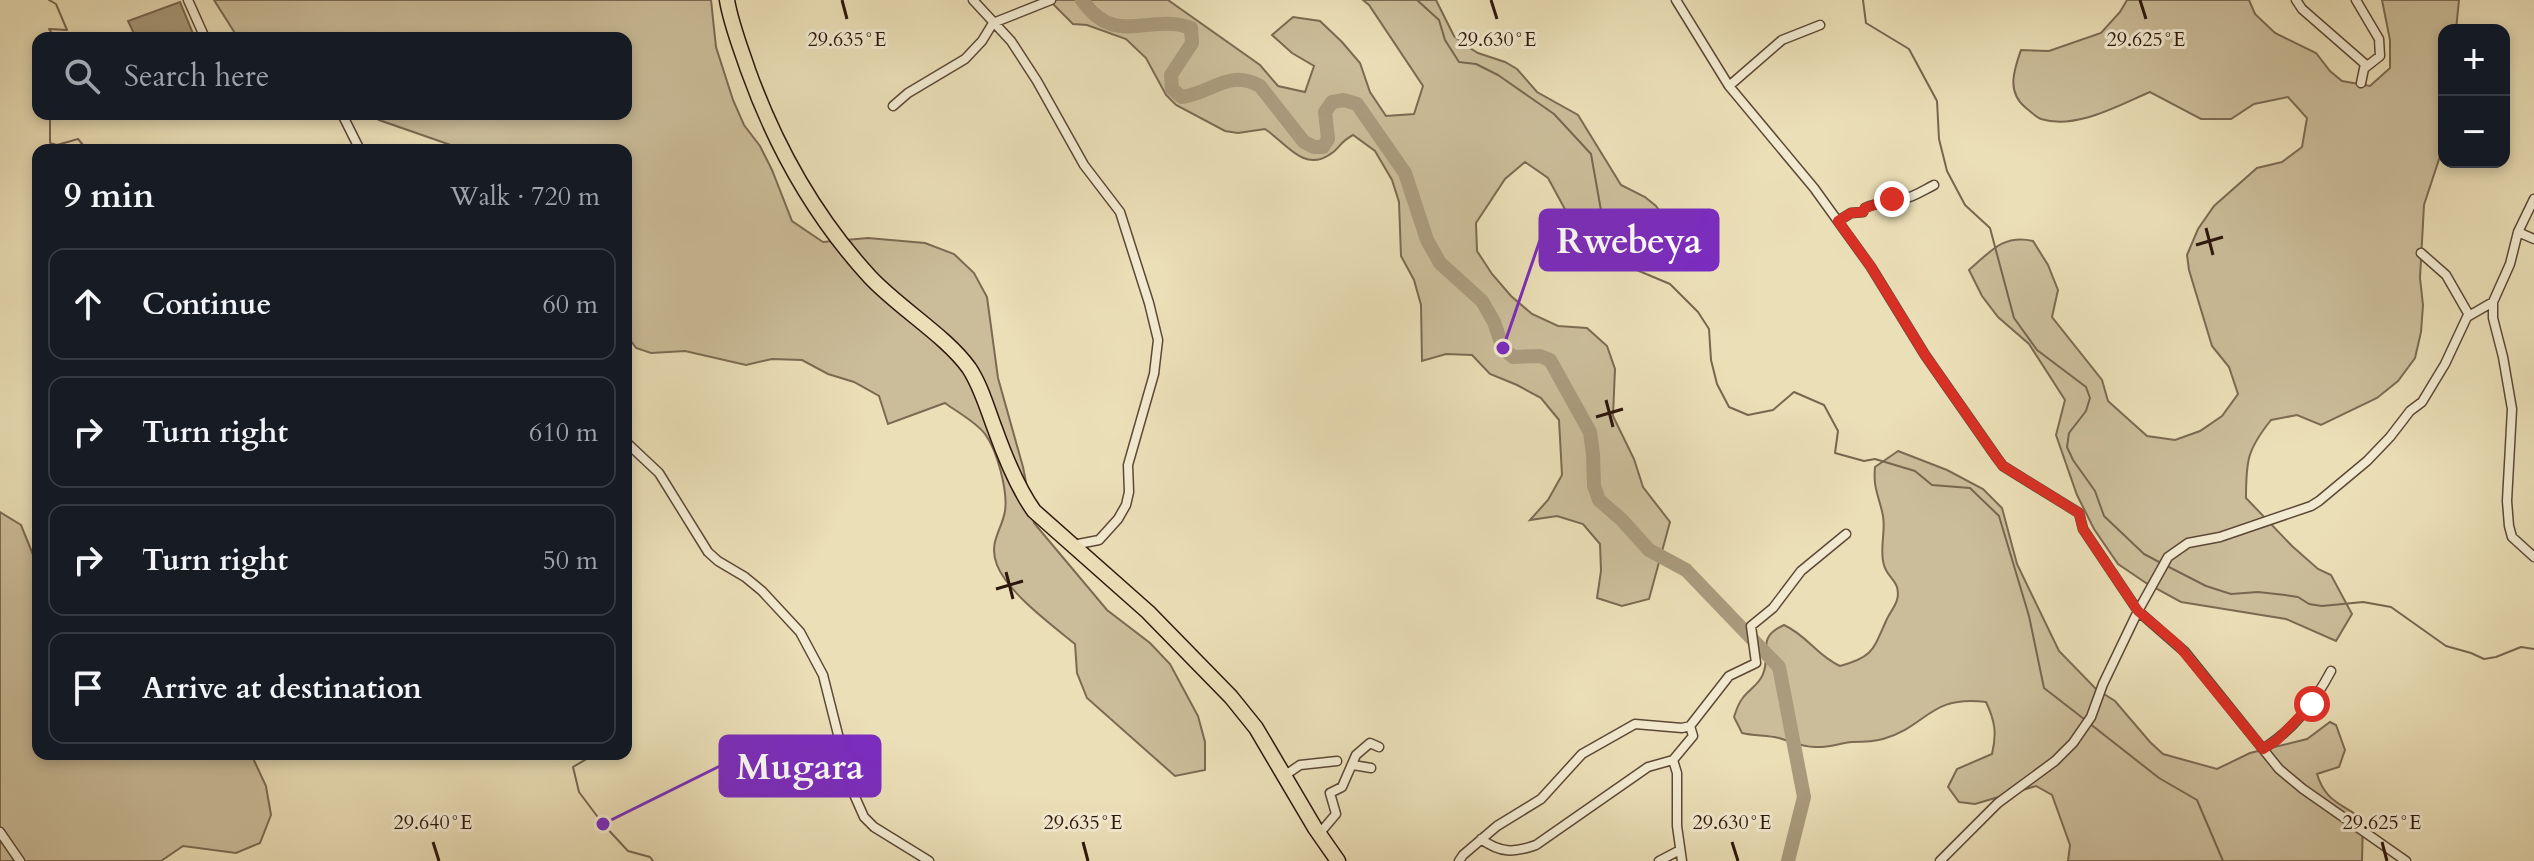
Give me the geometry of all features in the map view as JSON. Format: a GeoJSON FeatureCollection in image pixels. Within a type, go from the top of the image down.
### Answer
{"type":"FeatureCollection","features":[{"type":"Feature","properties":{"kind":"main road"},"geometry":{"type":"LineString","coordinates":[[727,0],[731,22],[762,108],[814,209],[870,277],[970,369],[1022,494],[1034,511],[1148,612],[1231,697],[1256,728],[1338,861]]}},
{"type":"Feature","properties":{"kind":"street"},"geometry":{"type":"LineString","coordinates":[[188,0],[202,32]]}},
{"type":"Feature","properties":{"kind":"street"},"geometry":{"type":"LineString","coordinates":[[973,0],[1011,41],[1084,165],[1120,212],[1158,340],[1154,374],[1128,465],[1126,505],[1099,540],[1073,545]]}},
{"type":"Feature","properties":{"kind":"street"},"geometry":{"type":"LineString","coordinates":[[893,106],[908,93],[965,59],[993,23],[1051,0]]}},
{"type":"Feature","properties":{"kind":"street"},"geometry":{"type":"LineString","coordinates":[[1676,0],[1729,86],[1814,188],[1871,267],[1925,355],[2003,466],[2079,513],[2083,529],[2138,611],[2178,645],[2279,769],[2406,861]]}},
{"type":"Feature","properties":{"kind":"street"},"geometry":{"type":"LineString","coordinates":[[2296,0],[2366,67]]}},
{"type":"Feature","properties":{"kind":"street"},"geometry":{"type":"LineString","coordinates":[[2356,0],[2379,39],[2380,56],[2366,67],[2361,83]]}},
{"type":"Feature","properties":{"kind":"street"},"geometry":{"type":"LineString","coordinates":[[1729,86],[1782,40],[1820,25]]}},
{"type":"Feature","properties":{"kind":"street"},"geometry":{"type":"LineString","coordinates":[[345,120],[357,144]]}},
{"type":"Feature","properties":{"kind":"street"},"geometry":{"type":"LineString","coordinates":[[1838,221],[1851,213],[1863,212],[1870,205],[1902,199],[1934,185]]}},
{"type":"Feature","properties":{"kind":"street"},"geometry":{"type":"LineString","coordinates":[[2534,199],[2518,232],[2510,264],[2493,302],[2493,318],[2512,409],[2507,501],[2509,526],[2512,537],[2534,557]]}},
{"type":"Feature","properties":{"kind":"street"},"geometry":{"type":"LineString","coordinates":[[2518,232],[2534,239]]}},
{"type":"Feature","properties":{"kind":"street"},"geometry":{"type":"LineString","coordinates":[[2421,253],[2446,275],[2469,315]]}},
{"type":"Feature","properties":{"kind":"street"},"geometry":{"type":"LineString","coordinates":[[1940,861],[1998,803],[2055,761],[2073,743],[2091,717],[2103,684],[2138,611],[2168,557],[2188,543],[2220,537],[2267,518],[2311,506],[2367,461],[2410,411],[2422,402],[2469,315],[2493,302]]}},
{"type":"Feature","properties":{"kind":"street"},"geometry":{"type":"LineString","coordinates":[[632,448],[659,473],[708,552],[762,591],[800,632],[823,675],[852,790],[864,817],[874,827],[929,861]]}},
{"type":"Feature","properties":{"kind":"street"},"geometry":{"type":"LineString","coordinates":[[1459,861],[1481,839],[1541,799],[1582,754],[1606,738],[1635,724],[1690,726],[1729,676],[1756,663],[1751,626],[1773,608],[1801,571],[1846,534]]}},
{"type":"Feature","properties":{"kind":"street"},"geometry":{"type":"LineString","coordinates":[[2263,749],[2286,732],[2314,702],[2331,671]]}},
{"type":"Feature","properties":{"kind":"street"},"geometry":{"type":"LineString","coordinates":[[1481,839],[1501,850],[1514,852],[1536,845],[1648,767],[1673,760],[1693,736],[1690,726]]}},
{"type":"Feature","properties":{"kind":"street"},"geometry":{"type":"LineString","coordinates":[[1319,834],[1336,814],[1330,793],[1342,787],[1356,755],[1370,743],[1379,747]]}},
{"type":"Feature","properties":{"kind":"street"},"geometry":{"type":"LineString","coordinates":[[1673,760],[1677,773],[1677,826],[1682,861]]}},
{"type":"Feature","properties":{"kind":"street"},"geometry":{"type":"LineString","coordinates":[[1284,776],[1300,765],[1337,761]]}},
{"type":"Feature","properties":{"kind":"street"},"geometry":{"type":"LineString","coordinates":[[1353,765],[1371,768]]}},
{"type":"Feature","properties":{"kind":"street"},"geometry":{"type":"LineString","coordinates":[[0,832],[20,861]]}},
{"type":"Feature","properties":{"kind":"street"},"geometry":{"type":"LineString","coordinates":[[1659,861],[1680,850]]}},
{"type":"Feature","properties":{"kind":"shaded area"},"geometry":{"type":"Polygon","coordinates":[[[214,0],[711,0],[716,47],[733,100],[744,125],[760,146],[772,170],[792,221],[823,242],[868,238],[925,243],[954,254],[974,273],[987,297],[998,378],[1023,467],[1034,523],[1107,610],[1150,643],[1170,664],[1198,716],[1205,742],[1205,770],[1175,776],[1087,698],[1077,673],[1075,644],[1032,608],[1003,576],[994,550],[1005,511],[1003,482],[989,441],[972,421],[945,403],[888,424],[879,396],[802,360],[772,359],[746,365],[685,351],[651,353],[636,348],[632,342],[632,144],[448,144],[379,120],[632,120],[632,32],[234,32],[214,0]]]}},
{"type":"Feature","properties":{"kind":"shaded area"},"geometry":{"type":"Polygon","coordinates":[[[1049,0],[1168,0],[1260,65],[1278,86],[1305,92],[1314,66],[1292,53],[1272,35],[1293,17],[1320,21],[1360,63],[1370,92],[1386,116],[1414,114],[1423,86],[1363,0],[1436,0],[1454,36],[1465,45],[1517,69],[1537,92],[1578,115],[1621,185],[1656,206],[1668,230],[1631,241],[1593,244],[1574,226],[1548,178],[1525,162],[1505,179],[1476,223],[1477,251],[1511,296],[1532,314],[1558,326],[1587,328],[1607,346],[1615,369],[1613,416],[1634,459],[1643,487],[1670,522],[1649,599],[1622,606],[1597,598],[1601,571],[1600,544],[1583,524],[1557,516],[1530,520],[1548,500],[1562,475],[1559,420],[1541,398],[1490,374],[1472,355],[1446,354],[1422,361],[1421,305],[1414,280],[1401,256],[1399,202],[1392,180],[1375,151],[1353,135],[1329,155],[1311,160],[1295,153],[1265,129],[1238,133],[1225,131],[1176,105],[1166,95],[1146,58],[1126,39],[1087,25],[1073,24],[1049,0]]]}},
{"type":"Feature","properties":{"kind":"shaded area"},"geometry":{"type":"Polygon","coordinates":[[[2127,0],[2249,0],[2255,14],[2275,33],[2316,53],[2342,81],[2370,86],[2390,68],[2390,40],[2382,0],[2459,0],[2457,24],[2438,24],[2438,162],[2424,205],[2420,278],[2423,305],[2415,358],[2398,381],[2377,398],[2321,425],[2297,415],[2271,420],[2257,440],[2248,465],[2246,498],[2292,546],[2318,569],[2331,575],[2352,614],[2336,641],[2286,619],[2181,602],[2118,564],[2094,529],[2077,495],[2056,435],[2065,400],[2029,344],[1998,317],[1982,296],[1969,270],[2005,242],[2033,241],[2048,265],[2058,290],[2052,317],[2102,380],[2108,401],[2147,436],[2175,440],[2200,431],[2222,416],[2238,394],[2229,367],[2212,346],[2187,255],[2198,229],[2214,206],[2257,168],[2282,162],[2302,147],[2307,118],[2288,97],[2254,104],[2231,119],[2201,119],[2150,92],[2083,119],[2068,121],[2041,119],[2020,102],[2013,80],[2021,50],[2049,51],[2101,33],[2127,0]]]}},
{"type":"Feature","properties":{"kind":"shaded area"},"geometry":{"type":"Polygon","coordinates":[[[180,2],[192,32],[133,32],[128,21],[180,2]]]}},
{"type":"Feature","properties":{"kind":"shaded area"},"geometry":{"type":"Polygon","coordinates":[[[1898,451],[1947,470],[1983,489],[2002,508],[2017,564],[2059,651],[2096,689],[2115,701],[2163,754],[2217,769],[2250,753],[2307,739],[2330,722],[2336,725],[2345,750],[2339,767],[2317,774],[2330,797],[2363,820],[2362,861],[2068,861],[2070,845],[2052,795],[2036,786],[1975,804],[1959,802],[1948,787],[1957,769],[1992,754],[1994,727],[1986,702],[1952,703],[1883,739],[1825,747],[1810,747],[1774,737],[1742,733],[1734,717],[1741,701],[1761,678],[1767,640],[1775,630],[1784,625],[1792,629],[1840,666],[1866,655],[1874,646],[1898,597],[1896,584],[1883,559],[1884,522],[1875,467],[1898,451]]]}},
{"type":"Feature","properties":{"kind":"shaded area"},"geometry":{"type":"Polygon","coordinates":[[[0,512],[21,525],[32,552],[32,760],[254,760],[266,786],[271,815],[260,843],[236,853],[183,846],[161,861],[0,861],[0,512]]]}},
{"type":"Feature","properties":{"kind":"waterway"},"geometry":{"type":"LineString","coordinates":[[49,0],[56,4],[67,30],[49,29],[51,32]]}},
{"type":"Feature","properties":{"kind":"waterway"},"geometry":{"type":"LineString","coordinates":[[1082,0],[1095,15],[1108,23],[1121,26],[1176,24],[1191,28],[1192,43],[1171,75],[1172,89],[1182,97],[1221,83],[1249,81],[1260,86],[1304,142],[1314,147],[1323,147],[1328,139],[1325,112],[1332,102],[1344,100],[1357,104],[1405,173],[1427,240],[1440,263],[1482,301],[1503,348],[1513,357],[1540,356],[1550,360],[1590,432],[1594,486],[1599,500],[1649,550],[1686,570],[1779,667],[1804,797],[1788,861]]}},
{"type":"Feature","properties":{"kind":"waterway"},"geometry":{"type":"LineString","coordinates":[[1417,0],[1439,20],[1445,40],[1459,62],[1476,64],[1498,75],[1554,114],[1591,154],[1602,216],[1620,263],[1670,284],[1698,312],[1709,329],[1711,360],[1717,384],[1729,407],[1748,415],[1773,410],[1794,392],[1824,405],[1838,431],[1835,453],[1864,461],[1875,459],[1915,471],[1932,485],[1970,488],[1999,516],[2029,616],[2044,688],[2084,719]]}},
{"type":"Feature","properties":{"kind":"waterway"},"geometry":{"type":"LineString","coordinates":[[1863,0],[1866,23],[1909,49],[1937,101],[1939,139],[1947,171],[1965,205],[1990,228],[2014,318],[2037,350],[2086,387],[2090,398],[2086,411],[2069,433],[2067,447],[2073,460],[2095,491],[2104,516],[2144,554],[2161,563]]}},
{"type":"Feature","properties":{"kind":"waterway"},"geometry":{"type":"LineString","coordinates":[[50,120],[50,143],[54,144]]}},
{"type":"Feature","properties":{"kind":"waterway"},"geometry":{"type":"LineString","coordinates":[[60,144],[78,139],[82,144]]}},
{"type":"Feature","properties":{"kind":"waterway"},"geometry":{"type":"LineString","coordinates":[[2167,566],[2206,586],[2231,594],[2258,592],[2285,595],[2322,606],[2363,602],[2391,607],[2446,646],[2484,659],[2521,647],[2534,649]]}},
{"type":"Feature","properties":{"kind":"waterway"},"geometry":{"type":"LineString","coordinates":[[2089,723],[2159,778],[2197,800],[2223,861]]}},
{"type":"Feature","properties":{"kind":"waterway"},"geometry":{"type":"LineString","coordinates":[[585,760],[573,767],[579,792],[628,851],[650,857],[653,861]]}},
{"type":"Feature","properties":{"kind":"place","name":"Rwebeya"},"geometry":{"type":"Point","coordinates":[1503,348]}},
{"type":"Feature","properties":{"kind":"place","name":"Mugara"},"geometry":{"type":"Point","coordinates":[603,824]}},
{"type":"Feature","properties":{"kind":"route"},"geometry":{"type":"LineString","coordinates":[[1892,199],[1865,208],[1858,214],[1851,213],[1838,221],[1871,267],[1925,355],[2003,466],[2079,513],[2083,529],[2138,611],[2178,645],[2263,749],[2277,740],[2312,704]]}}]}
